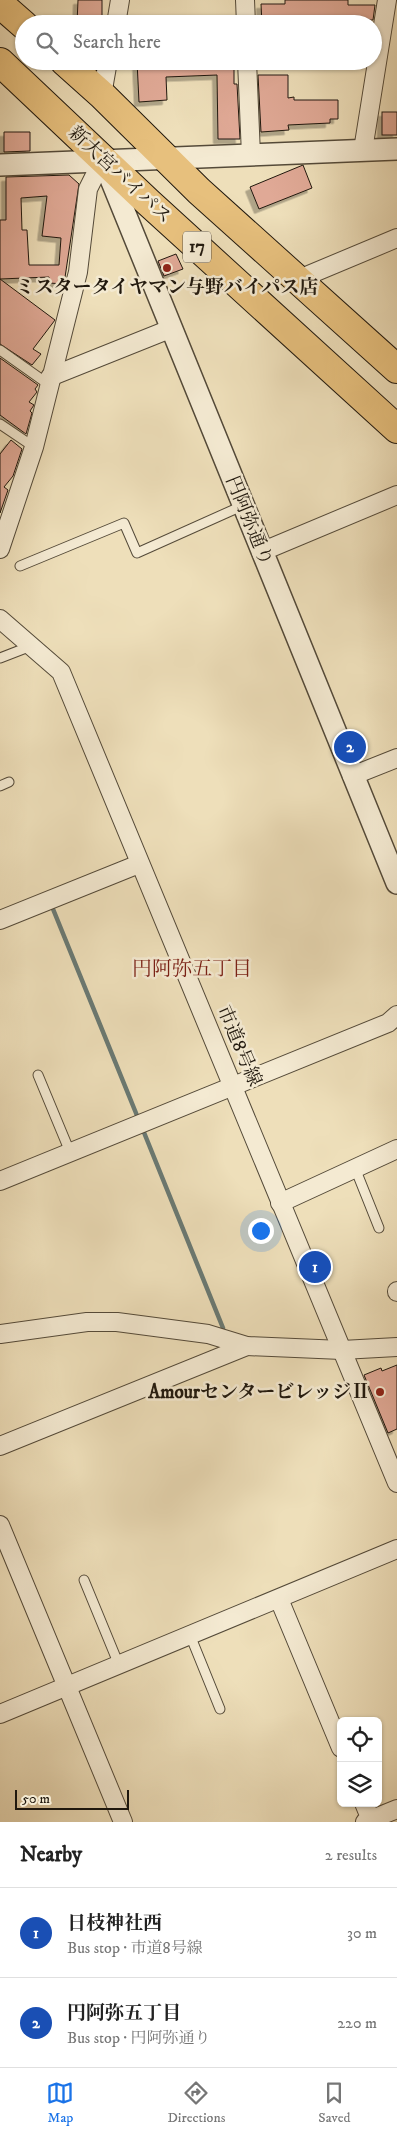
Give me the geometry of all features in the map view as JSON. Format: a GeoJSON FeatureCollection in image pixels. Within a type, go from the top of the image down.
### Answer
{"type":"FeatureCollection","features":[{"type":"Feature","properties":{"kind":"highway"},"geometry":{"type":"LineString","coordinates":[[0,4],[15,17]]}},
{"type":"Feature","properties":{"kind":"highway","name":"新大宮バイパス"},"geometry":{"type":"LineString","coordinates":[[0,62],[102,159],[397,429]]}},
{"type":"Feature","properties":{"kind":"highway","name":"17"},"geometry":{"type":"LineString","coordinates":[[74,70],[168,158],[199,191],[397,369]]}},
{"type":"Feature","properties":{"kind":"street"},"geometry":{"type":"LineString","coordinates":[[118,15],[120,0]]}},
{"type":"Feature","properties":{"kind":"street"},"geometry":{"type":"LineString","coordinates":[[245,0],[246,15]]}},
{"type":"Feature","properties":{"kind":"street"},"geometry":{"type":"LineString","coordinates":[[382,31],[387,0]]}},
{"type":"Feature","properties":{"kind":"street"},"geometry":{"type":"LineString","coordinates":[[102,95],[106,70]]}},
{"type":"Feature","properties":{"kind":"street"},"geometry":{"type":"LineString","coordinates":[[247,70],[251,155]]}},
{"type":"Feature","properties":{"kind":"street"},"geometry":{"type":"LineString","coordinates":[[363,150],[376,70]]}},
{"type":"Feature","properties":{"kind":"street"},"geometry":{"type":"LineString","coordinates":[[0,164],[397,149]]}},
{"type":"Feature","properties":{"kind":"street"},"geometry":{"type":"LineString","coordinates":[[0,549],[4,526],[34,447],[49,380],[78,272],[88,189],[102,159]]}},
{"type":"Feature","properties":{"kind":"street","name":"円阿弥通り"},"geometry":{"type":"LineString","coordinates":[[102,159],[397,883]]}},
{"type":"Feature","properties":{"kind":"street"},"geometry":{"type":"LineString","coordinates":[[299,279],[397,238]]}},
{"type":"Feature","properties":{"kind":"street"},"geometry":{"type":"LineString","coordinates":[[49,380],[170,329]]}},
{"type":"Feature","properties":{"kind":"street"},"geometry":{"type":"LineString","coordinates":[[261,552],[397,495]]}},
{"type":"Feature","properties":{"kind":"street","name":"市道8号線"},"geometry":{"type":"LineString","coordinates":[[0,619],[61,672],[397,1483]]}},
{"type":"Feature","properties":{"kind":"street"},"geometry":{"type":"LineString","coordinates":[[352,776],[397,758]]}},
{"type":"Feature","properties":{"kind":"street"},"geometry":{"type":"LineString","coordinates":[[0,920],[139,864]]}},
{"type":"Feature","properties":{"kind":"street"},"geometry":{"type":"LineString","coordinates":[[0,1182],[388,1023],[397,1015]]}},
{"type":"Feature","properties":{"kind":"street"},"geometry":{"type":"LineString","coordinates":[[280,1203],[397,1150]]}},
{"type":"Feature","properties":{"kind":"street"},"geometry":{"type":"LineString","coordinates":[[0,1334],[87,1322],[117,1322],[208,1334],[247,1346],[342,1350],[397,1347]]}},
{"type":"Feature","properties":{"kind":"street"},"geometry":{"type":"LineString","coordinates":[[0,1446],[247,1346]]}},
{"type":"Feature","properties":{"kind":"street"},"geometry":{"type":"LineString","coordinates":[[0,1525],[123,1822]]}},
{"type":"Feature","properties":{"kind":"street"},"geometry":{"type":"LineString","coordinates":[[0,1714],[397,1549]]}},
{"type":"Feature","properties":{"kind":"street"},"geometry":{"type":"LineString","coordinates":[[279,1599],[337,1738]]}},
{"type":"Feature","properties":{"kind":"street"},"geometry":{"type":"LineString","coordinates":[[365,1807],[368,1821],[397,1809]]}},
{"type":"Feature","properties":{"kind":"lane"},"geometry":{"type":"LineString","coordinates":[[0,350],[49,380]]}},
{"type":"Feature","properties":{"kind":"lane"},"geometry":{"type":"LineString","coordinates":[[0,424],[34,447]]}},
{"type":"Feature","properties":{"kind":"lane"},"geometry":{"type":"LineString","coordinates":[[20,566],[124,523],[137,552],[242,506]]}},
{"type":"Feature","properties":{"kind":"lane"},"geometry":{"type":"LineString","coordinates":[[0,658],[31,646]]}},
{"type":"Feature","properties":{"kind":"lane"},"geometry":{"type":"LineString","coordinates":[[38,1075],[70,1152]]}},
{"type":"Feature","properties":{"kind":"lane"},"geometry":{"type":"LineString","coordinates":[[355,1168],[379,1228]]}},
{"type":"Feature","properties":{"kind":"lane"},"geometry":{"type":"LineString","coordinates":[[84,1580],[119,1665]]}},
{"type":"Feature","properties":{"kind":"lane"},"geometry":{"type":"LineString","coordinates":[[190,1635],[220,1709]]}},
{"type":"Feature","properties":{"kind":"building"},"geometry":{"type":"Polygon","coordinates":[[[78,0],[102,0],[102,15],[77,15],[78,0]]]}},
{"type":"Feature","properties":{"kind":"building"},"geometry":{"type":"Polygon","coordinates":[[[285,0],[348,0],[348,5],[375,5],[374,15],[262,15],[261,4],[285,4],[285,0]]]}},
{"type":"Feature","properties":{"kind":"building"},"geometry":{"type":"Polygon","coordinates":[[[137,70],[234,70],[234,84],[237,84],[240,139],[218,139],[217,75],[166,77],[167,100],[139,102],[137,70]]]}},
{"type":"Feature","properties":{"kind":"building"},"geometry":{"type":"Polygon","coordinates":[[[258,75],[288,75],[288,98],[294,97],[294,100],[338,100],[338,119],[330,119],[330,123],[288,125],[289,130],[261,132],[258,75]]]}},
{"type":"Feature","properties":{"kind":"building"},"geometry":{"type":"Polygon","coordinates":[[[382,112],[397,112],[397,135],[382,135],[382,112]]]}},
{"type":"Feature","properties":{"kind":"building"},"geometry":{"type":"Polygon","coordinates":[[[4,132],[30,132],[30,151],[4,152],[4,132]]]}},
{"type":"Feature","properties":{"kind":"building"},"geometry":{"type":"Polygon","coordinates":[[[303,165],[312,188],[259,209],[250,187],[303,165]]]}},
{"type":"Feature","properties":{"kind":"building"},"geometry":{"type":"Polygon","coordinates":[[[69,175],[79,184],[64,284],[49,283],[49,277],[0,279],[0,220],[6,220],[6,177],[69,175]],[[47,196],[21,198],[22,230],[27,230],[29,265],[59,265],[61,238],[42,236],[47,196]]]}},
{"type":"Feature","properties":{"kind":"building"},"geometry":{"type":"Polygon","coordinates":[[[176,254],[183,269],[164,276],[158,261],[176,254]]]}},
{"type":"Feature","properties":{"kind":"building"},"geometry":{"type":"Polygon","coordinates":[[[0,279],[55,320],[33,349],[41,354],[32,365],[0,344],[0,279]]]}},
{"type":"Feature","properties":{"kind":"building"},"geometry":{"type":"Polygon","coordinates":[[[0,358],[38,385],[35,389],[37,392],[29,402],[34,405],[30,411],[32,413],[26,434],[0,415],[0,358]]]}},
{"type":"Feature","properties":{"kind":"building"},"geometry":{"type":"Polygon","coordinates":[[[11,440],[22,449],[13,476],[4,487],[8,490],[0,513],[0,454],[11,440]]]}},
{"type":"Feature","properties":{"kind":"building","name":"AmourセンタービレッジⅡ"},"geometry":{"type":"Polygon","coordinates":[[[397,1365],[397,1429],[388,1433],[364,1375],[381,1368],[382,1371],[397,1365]]]}},
{"type":"Feature","properties":{"kind":"waterway"},"geometry":{"type":"LineString","coordinates":[[53,909],[138,1118]]}},
{"type":"Feature","properties":{"kind":"waterway"},"geometry":{"type":"LineString","coordinates":[[143,1130],[223,1328]]}},
{"type":"Feature","properties":{"kind":"place","name":"ミスタータイヤマン与野バイパス店"},"geometry":{"type":"Point","coordinates":[167,268]}},
{"type":"Feature","properties":{"kind":"place","name":"円阿弥五丁目"},"geometry":{"type":"Point","coordinates":[350,747]}},
{"type":"Feature","properties":{"kind":"place","name":"日枝神社西"},"geometry":{"type":"Point","coordinates":[315,1267]}},
{"type":"Feature","properties":{"kind":"place","name":"AmourセンタービレッジⅡ"},"geometry":{"type":"Point","coordinates":[380,1392]}},
{"type":"Feature","properties":{"kind":"district","name":"円阿弥五丁目"},"geometry":{"type":"Point","coordinates":[192,969]}}]}
